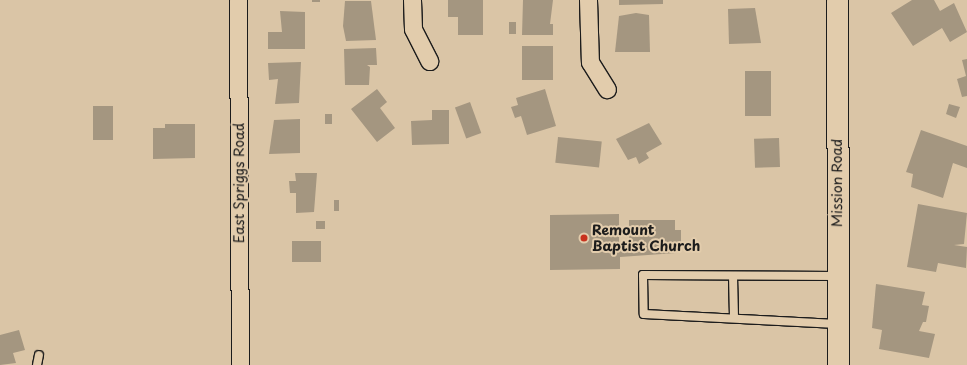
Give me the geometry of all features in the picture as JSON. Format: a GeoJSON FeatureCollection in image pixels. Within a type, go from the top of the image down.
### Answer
{"type":"FeatureCollection","features":[{"type":"Feature","properties":{"kind":"street","name":"East Spriggs Road"},"geometry":{"type":"LineString","coordinates":[[238,0],[240,365]]}},
{"type":"Feature","properties":{"kind":"street"},"geometry":{"type":"LineString","coordinates":[[412,0],[413,29],[428,61]]}},
{"type":"Feature","properties":{"kind":"street"},"geometry":{"type":"LineString","coordinates":[[588,0],[590,62],[607,89]]}},
{"type":"Feature","properties":{"kind":"street","name":"Mission Road"},"geometry":{"type":"LineString","coordinates":[[837,0],[838,365]]}},
{"type":"Feature","properties":{"kind":"lane"},"geometry":{"type":"LineString","coordinates":[[838,276],[642,275],[644,314],[838,324]]}},
{"type":"Feature","properties":{"kind":"lane"},"geometry":{"type":"LineString","coordinates":[[733,276],[734,318]]}},
{"type":"Feature","properties":{"kind":"lane"},"geometry":{"type":"LineString","coordinates":[[37,365],[39,355]]}},
{"type":"Feature","properties":{"kind":"building"},"geometry":{"type":"Polygon","coordinates":[[[312,0],[320,0],[320,2],[312,2],[312,0]]]}},
{"type":"Feature","properties":{"kind":"building"},"geometry":{"type":"Polygon","coordinates":[[[448,0],[483,0],[483,35],[458,35],[458,17],[448,17],[448,0]]]}},
{"type":"Feature","properties":{"kind":"building"},"geometry":{"type":"Polygon","coordinates":[[[523,0],[553,0],[550,24],[553,24],[553,35],[522,35],[523,0]]]}},
{"type":"Feature","properties":{"kind":"building"},"geometry":{"type":"Polygon","coordinates":[[[619,0],[663,0],[663,4],[619,5],[619,0]]]}},
{"type":"Feature","properties":{"kind":"building"},"geometry":{"type":"Polygon","coordinates":[[[912,0],[934,0],[940,11],[954,3],[967,32],[950,42],[942,28],[913,46],[891,13],[912,0]]]}},
{"type":"Feature","properties":{"kind":"building"},"geometry":{"type":"Polygon","coordinates":[[[345,1],[371,1],[376,40],[346,41],[343,26],[345,1]]]}},
{"type":"Feature","properties":{"kind":"building"},"geometry":{"type":"Polygon","coordinates":[[[755,8],[761,43],[729,44],[728,9],[755,8]]]}},
{"type":"Feature","properties":{"kind":"building"},"geometry":{"type":"Polygon","coordinates":[[[280,11],[305,12],[305,49],[268,49],[268,32],[282,32],[280,11]]]}},
{"type":"Feature","properties":{"kind":"building"},"geometry":{"type":"Polygon","coordinates":[[[636,13],[649,15],[650,52],[615,52],[619,16],[636,13]]]}},
{"type":"Feature","properties":{"kind":"building"},"geometry":{"type":"Polygon","coordinates":[[[509,22],[516,22],[516,34],[509,34],[509,22]]]}},
{"type":"Feature","properties":{"kind":"building"},"geometry":{"type":"Polygon","coordinates":[[[522,46],[553,46],[553,80],[522,80],[522,46]]]}},
{"type":"Feature","properties":{"kind":"building"},"geometry":{"type":"Polygon","coordinates":[[[376,48],[377,65],[367,65],[370,67],[369,85],[345,85],[344,49],[376,48]]]}},
{"type":"Feature","properties":{"kind":"building"},"geometry":{"type":"Polygon","coordinates":[[[967,59],[967,96],[962,97],[957,79],[966,76],[962,60],[967,59]]]}},
{"type":"Feature","properties":{"kind":"building"},"geometry":{"type":"Polygon","coordinates":[[[301,62],[299,103],[275,104],[278,79],[269,80],[268,63],[301,62]]]}},
{"type":"Feature","properties":{"kind":"building"},"geometry":{"type":"Polygon","coordinates":[[[745,71],[771,71],[771,116],[745,116],[745,71]]]}},
{"type":"Feature","properties":{"kind":"building"},"geometry":{"type":"Polygon","coordinates":[[[377,89],[387,102],[380,108],[395,128],[377,142],[351,109],[377,89]]]}},
{"type":"Feature","properties":{"kind":"building"},"geometry":{"type":"Polygon","coordinates":[[[545,89],[556,126],[527,135],[521,116],[515,118],[511,107],[518,105],[516,98],[545,89]]]}},
{"type":"Feature","properties":{"kind":"building"},"geometry":{"type":"Polygon","coordinates":[[[470,102],[481,133],[466,138],[455,107],[470,102]]]}},
{"type":"Feature","properties":{"kind":"building"},"geometry":{"type":"Polygon","coordinates":[[[949,104],[960,107],[956,118],[946,114],[949,104]]]}},
{"type":"Feature","properties":{"kind":"building"},"geometry":{"type":"Polygon","coordinates":[[[93,106],[113,106],[113,140],[93,140],[93,106]]]}},
{"type":"Feature","properties":{"kind":"building"},"geometry":{"type":"Polygon","coordinates":[[[432,110],[449,110],[449,144],[412,145],[411,121],[432,120],[432,110]]]}},
{"type":"Feature","properties":{"kind":"building"},"geometry":{"type":"Polygon","coordinates":[[[325,114],[332,114],[332,124],[325,124],[325,114]]]}},
{"type":"Feature","properties":{"kind":"building"},"geometry":{"type":"Polygon","coordinates":[[[300,119],[300,153],[269,154],[274,120],[300,119]]]}},
{"type":"Feature","properties":{"kind":"building"},"geometry":{"type":"Polygon","coordinates":[[[649,123],[662,144],[646,153],[649,158],[639,164],[636,157],[628,160],[616,139],[649,123]]]}},
{"type":"Feature","properties":{"kind":"building"},"geometry":{"type":"Polygon","coordinates":[[[165,124],[195,124],[195,158],[153,159],[153,128],[165,128],[165,124]]]}},
{"type":"Feature","properties":{"kind":"building"},"geometry":{"type":"Polygon","coordinates":[[[921,130],[967,146],[967,168],[953,163],[943,198],[911,187],[913,174],[906,172],[921,130]]]}},
{"type":"Feature","properties":{"kind":"building"},"geometry":{"type":"Polygon","coordinates":[[[558,137],[602,142],[599,167],[555,163],[558,137]]]}},
{"type":"Feature","properties":{"kind":"building"},"geometry":{"type":"Polygon","coordinates":[[[779,138],[780,167],[755,168],[754,139],[779,138]]]}},
{"type":"Feature","properties":{"kind":"building"},"geometry":{"type":"Polygon","coordinates":[[[295,173],[317,173],[314,212],[296,213],[296,193],[290,193],[289,181],[296,181],[295,173]]]}},
{"type":"Feature","properties":{"kind":"building"},"geometry":{"type":"Polygon","coordinates":[[[334,200],[339,200],[339,211],[334,211],[334,200]]]}},
{"type":"Feature","properties":{"kind":"building"},"geometry":{"type":"Polygon","coordinates":[[[918,204],[967,213],[964,244],[954,245],[967,247],[966,268],[938,263],[936,272],[907,267],[918,204]]]}},
{"type":"Feature","properties":{"kind":"building","name":"Remount Baptist Church"},"geometry":{"type":"Polygon","coordinates":[[[619,214],[619,248],[629,248],[629,220],[675,220],[675,230],[681,230],[681,246],[676,246],[676,253],[620,257],[620,269],[550,270],[550,215],[619,214]]]}},
{"type":"Feature","properties":{"kind":"building"},"geometry":{"type":"Polygon","coordinates":[[[316,221],[325,221],[325,229],[316,229],[316,221]]]}},
{"type":"Feature","properties":{"kind":"building"},"geometry":{"type":"Polygon","coordinates":[[[292,241],[321,241],[321,262],[292,262],[292,241]]]}},
{"type":"Feature","properties":{"kind":"building"},"geometry":{"type":"Polygon","coordinates":[[[876,284],[925,292],[922,305],[929,306],[926,322],[923,322],[919,331],[935,334],[929,358],[879,349],[882,330],[872,328],[876,284]]]}},
{"type":"Feature","properties":{"kind":"building"},"geometry":{"type":"Polygon","coordinates":[[[19,330],[25,350],[13,353],[16,363],[0,365],[0,335],[19,330]]]}},
{"type":"Feature","properties":{"kind":"place","name":"Remount Baptist Church"},"geometry":{"type":"Point","coordinates":[584,238]}}]}
